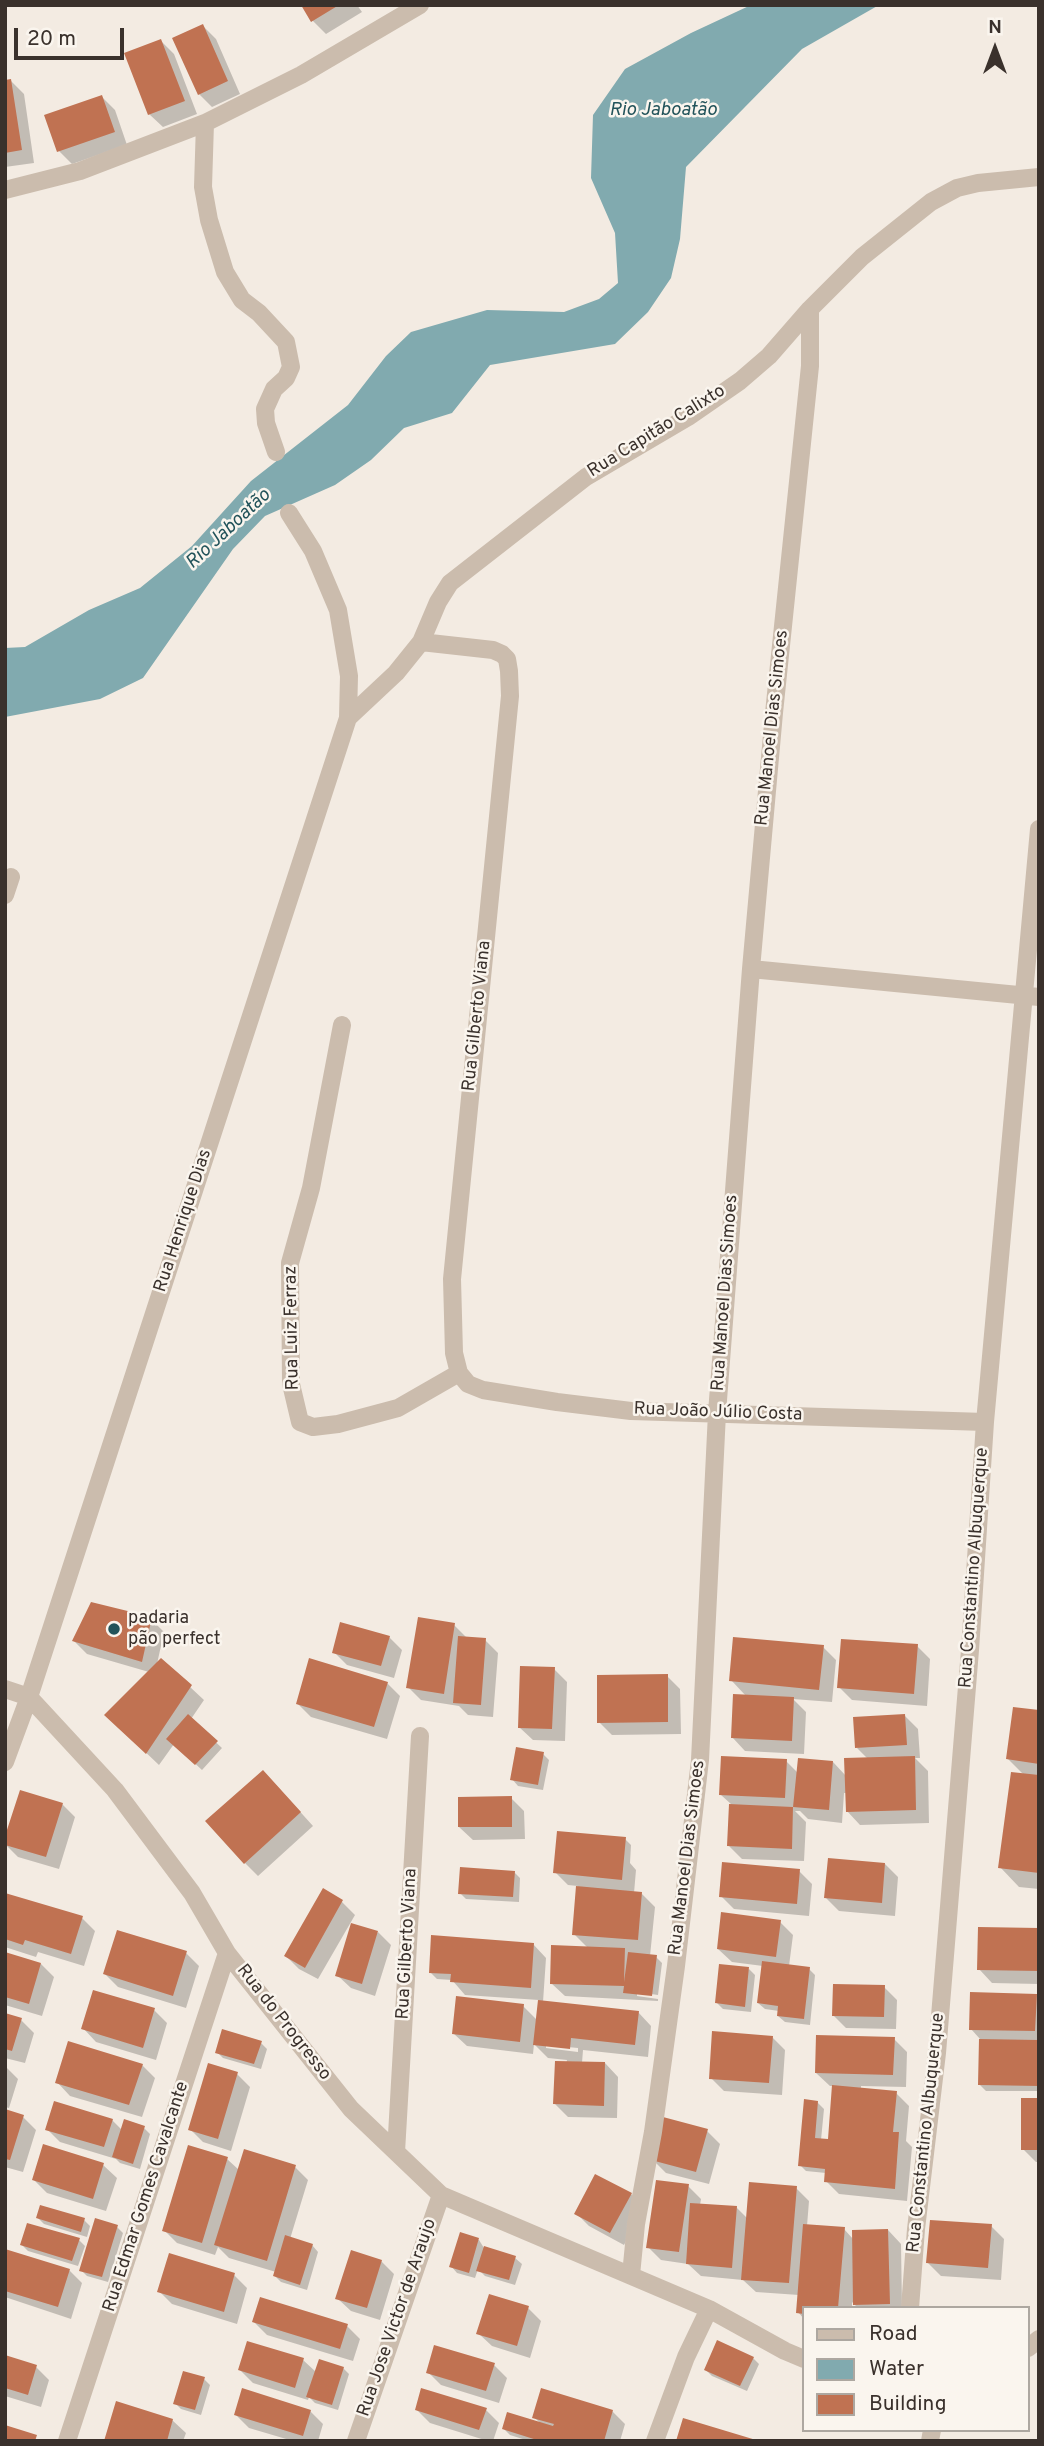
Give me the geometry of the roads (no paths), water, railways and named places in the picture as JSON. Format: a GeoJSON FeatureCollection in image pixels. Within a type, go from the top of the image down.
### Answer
{"type":"FeatureCollection","features":[{"type":"Feature","properties":{"kind":"street"},"geometry":{"type":"LineString","coordinates":[[5,190],[80,171],[205,123],[301,75],[398,11],[420,5]]}},
{"type":"Feature","properties":{"kind":"street"},"geometry":{"type":"LineString","coordinates":[[205,123],[203,187],[209,220],[225,272],[242,300],[259,313],[286,342],[291,367],[286,378],[274,388],[265,409],[266,422],[276,452]]}},
{"type":"Feature","properties":{"kind":"street","name":"Rua Capitão Calixto"},"geometry":{"type":"LineString","coordinates":[[378,691],[421,642],[438,602],[450,583],[586,477],[688,417],[740,381],[769,356],[810,309],[862,257],[931,202],[957,188],[978,183],[1039,177]]}},
{"type":"Feature","properties":{"kind":"street","name":"Rua Manoel Dias Simoes"},"geometry":{"type":"LineString","coordinates":[[631,2275],[636,2224],[653,2132],[672,1994],[700,1760],[717,1413],[751,969],[810,366],[810,309]]}},
{"type":"Feature","properties":{"kind":"street"},"geometry":{"type":"LineString","coordinates":[[289,513],[313,551],[338,610],[349,676],[348,718]]}},
{"type":"Feature","properties":{"kind":"street","name":"Rua Gilberto Viana"},"geometry":{"type":"LineString","coordinates":[[421,642],[475,646],[502,654],[507,659],[510,696],[452,1279],[454,1353],[459,1373]]}},
{"type":"Feature","properties":{"kind":"street","name":"Rua Henrique Dias"},"geometry":{"type":"LineString","coordinates":[[5,1762],[29,1698],[348,718],[378,691]]}},
{"type":"Feature","properties":{"kind":"street","name":"Rua Constantino Albuquerque"},"geometry":{"type":"LineString","coordinates":[[909,2306],[937,2053],[970,1650],[985,1422],[1031,995],[1039,829]]}},
{"type":"Feature","properties":{"kind":"street"},"geometry":{"type":"LineString","coordinates":[[5,895],[11,877]]}},
{"type":"Feature","properties":{"kind":"street"},"geometry":{"type":"LineString","coordinates":[[751,969],[1031,995]]}},
{"type":"Feature","properties":{"kind":"street","name":"Rua Luiz Ferraz"},"geometry":{"type":"LineString","coordinates":[[342,1025],[311,1188],[290,1263],[291,1384],[300,1422],[313,1427],[338,1424],[398,1409],[459,1373]]}},
{"type":"Feature","properties":{"kind":"street","name":"Rua João Júlio Costa"},"geometry":{"type":"LineString","coordinates":[[459,1373],[468,1384],[483,1390],[631,1411],[985,1422]]}},
{"type":"Feature","properties":{"kind":"street","name":"Rua do Progresso"},"geometry":{"type":"LineString","coordinates":[[5,1689],[29,1698],[115,1790],[191,1893],[227,1953],[351,2109],[441,2195],[709,2309],[802,2358]]}},
{"type":"Feature","properties":{"kind":"street","name":"Rua Gilberto Viana"},"geometry":{"type":"LineString","coordinates":[[396,2152],[420,1736]]}},
{"type":"Feature","properties":{"kind":"street","name":"Rua Edmar Gomes Cavalcante"},"geometry":{"type":"LineString","coordinates":[[67,2441],[227,1953]]}},
{"type":"Feature","properties":{"kind":"street","name":"Rua Jose Victor de Araujo"},"geometry":{"type":"LineString","coordinates":[[356,2441],[441,2195]]}},
{"type":"Feature","properties":{"kind":"street"},"geometry":{"type":"LineString","coordinates":[[655,2441],[686,2357],[709,2309]]}},
{"type":"Feature","properties":{"kind":"water","name":"Rio Jaboatão"},"geometry":{"type":"Polygon","coordinates":[[[751,5],[879,5],[802,49],[686,167],[680,239],[671,278],[648,312],[615,344],[490,365],[452,413],[404,428],[371,460],[335,485],[265,516],[233,549],[143,678],[100,699],[5,717],[5,648],[25,647],[89,610],[140,588],[192,546],[251,481],[348,405],[386,356],[411,332],[487,310],[564,312],[599,299],[618,283],[615,233],[591,178],[593,115],[625,69],[691,33],[751,5]]]}},
{"type":"Feature","properties":{"kind":"place","name":"padaria pão perfect"},"geometry":{"type":"Point","coordinates":[114,1629]}}]}
